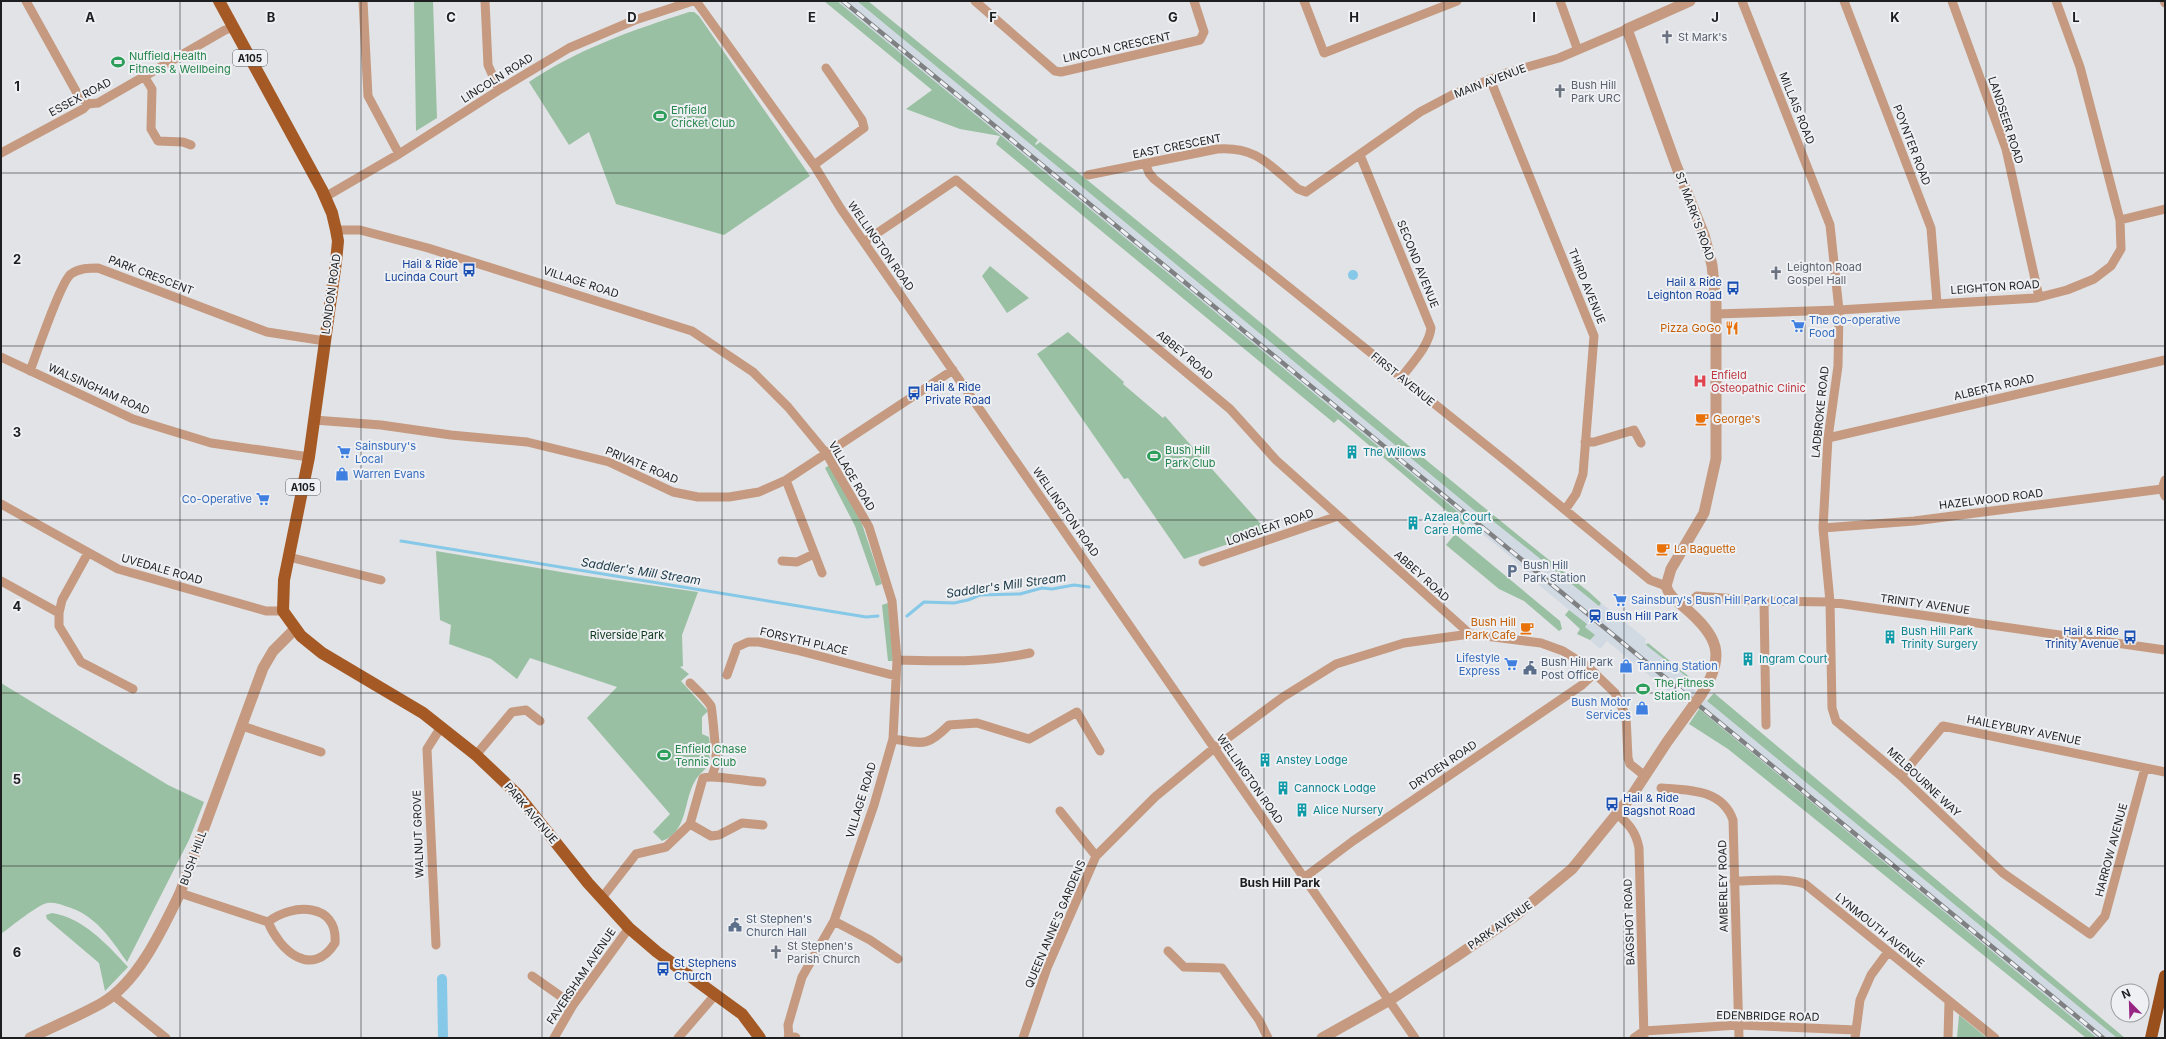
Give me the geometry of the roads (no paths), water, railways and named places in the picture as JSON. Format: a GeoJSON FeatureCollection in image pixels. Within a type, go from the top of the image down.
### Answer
{"type":"FeatureCollection","features":[{"type":"Feature","properties":{"kind":"highway"},"geometry":{"type":"LineString","coordinates":[[2151,1038],[2165,976]]}},
{"type":"Feature","properties":{"kind":"main road","name":"LONDON ROAD"},"geometry":{"type":"LineString","coordinates":[[219,1],[325,197],[338,241],[309,457],[284,580],[283,612]]}},
{"type":"Feature","properties":{"kind":"main road","name":"PARK AVENUE"},"geometry":{"type":"LineString","coordinates":[[283,612],[301,636],[330,658],[401,699],[441,726],[476,755],[526,803],[602,899],[628,928],[657,952],[742,1014],[760,1038]]}},
{"type":"Feature","properties":{"kind":"street"},"geometry":{"type":"LineString","coordinates":[[26,1],[77,93],[88,104]]}},
{"type":"Feature","properties":{"kind":"street"},"geometry":{"type":"LineString","coordinates":[[363,1],[368,96],[400,154]]}},
{"type":"Feature","properties":{"kind":"street"},"geometry":{"type":"LineString","coordinates":[[486,1],[488,65],[499,90]]}},
{"type":"Feature","properties":{"kind":"street","name":"LINCOLN ROAD"},"geometry":{"type":"LineString","coordinates":[[325,197],[400,154],[499,90],[569,48],[635,20],[694,1]]}},
{"type":"Feature","properties":{"kind":"street","name":"WELLINGTON ROAD"},"geometry":{"type":"LineString","coordinates":[[694,1],[814,165],[841,209],[1214,749],[1305,877],[1415,1038]]}},
{"type":"Feature","properties":{"kind":"street","name":"LINCOLN CRESCENT"},"geometry":{"type":"LineString","coordinates":[[975,1],[1055,71],[1061,72],[1200,40],[1204,32],[1194,1]]}},
{"type":"Feature","properties":{"kind":"street"},"geometry":{"type":"LineString","coordinates":[[1304,1],[1324,53],[1457,1]]}},
{"type":"Feature","properties":{"kind":"street"},"geometry":{"type":"LineString","coordinates":[[1560,1],[1577,48]]}},
{"type":"Feature","properties":{"kind":"street","name":"MAIN AVENUE"},"geometry":{"type":"LineString","coordinates":[[1306,192],[1420,112],[1454,94],[1490,79],[1559,58],[1577,48],[1627,29],[1690,1]]}},
{"type":"Feature","properties":{"kind":"street","name":"MILLAIS ROAD"},"geometry":{"type":"LineString","coordinates":[[1742,1],[1830,225]]}},
{"type":"Feature","properties":{"kind":"street","name":"POYNTER ROAD"},"geometry":{"type":"LineString","coordinates":[[1844,1],[1930,228],[1937,303]]}},
{"type":"Feature","properties":{"kind":"street","name":"LANDSEER ROAD"},"geometry":{"type":"LineString","coordinates":[[1952,1],[2006,149],[2039,297]]}},
{"type":"Feature","properties":{"kind":"street","name":"LEIGHTON ROAD"},"geometry":{"type":"LineString","coordinates":[[1716,314],[1839,310],[2039,297],[2074,288],[2094,279],[2111,266],[2121,249],[2120,220],[2080,67],[2056,1]]}},
{"type":"Feature","properties":{"kind":"street","name":"ESSEX ROAD"},"geometry":{"type":"LineString","coordinates":[[1,153],[83,109],[88,104],[98,103],[225,30],[233,28]]}},
{"type":"Feature","properties":{"kind":"street","name":"ST MARK'S ROAD"},"geometry":{"type":"LineString","coordinates":[[1627,29],[1676,164],[1704,235],[1712,265],[1716,314],[1716,459],[1704,513],[1671,569],[1666,586]]}},
{"type":"Feature","properties":{"kind":"street"},"geometry":{"type":"LineString","coordinates":[[814,165],[864,128],[862,120],[826,68]]}},
{"type":"Feature","properties":{"kind":"street"},"geometry":{"type":"LineString","coordinates":[[144,76],[152,89],[151,129],[158,142],[183,142],[192,145]]}},
{"type":"Feature","properties":{"kind":"street","name":"THIRD AVENUE"},"geometry":{"type":"LineString","coordinates":[[1490,79],[1594,336],[1581,484],[1565,510]]}},
{"type":"Feature","properties":{"kind":"street","name":"EAST CRESCENT"},"geometry":{"type":"LineString","coordinates":[[1088,175],[1146,165],[1217,149],[1232,148],[1256,154],[1298,189],[1306,192]]}},
{"type":"Feature","properties":{"kind":"street","name":"SECOND AVENUE"},"geometry":{"type":"LineString","coordinates":[[1360,155],[1431,328],[1430,336],[1426,343],[1401,378]]}},
{"type":"Feature","properties":{"kind":"street","name":"FIRST AVENUE"},"geometry":{"type":"LineString","coordinates":[[1146,165],[1149,173],[1154,179],[1650,580],[1666,586],[1671,596],[1706,626],[1714,642],[1716,651],[1716,668],[1701,695],[1667,742],[1645,776]]}},
{"type":"Feature","properties":{"kind":"street","name":"ABBEY ROAD"},"geometry":{"type":"LineString","coordinates":[[864,242],[956,180],[1230,409],[1276,460],[1470,634]]}},
{"type":"Feature","properties":{"kind":"street"},"geometry":{"type":"LineString","coordinates":[[2120,220],[2165,209]]}},
{"type":"Feature","properties":{"kind":"street","name":"LADBROKE ROAD"},"geometry":{"type":"LineString","coordinates":[[1830,225],[1839,310],[1838,366],[1828,438],[1823,528],[1830,602]]}},
{"type":"Feature","properties":{"kind":"street","name":"VILLAGE ROAD"},"geometry":{"type":"LineString","coordinates":[[336,230],[360,230],[428,248],[692,331],[752,372],[788,407],[826,453],[869,527],[892,602],[897,660],[893,739],[874,805],[834,921],[802,977],[788,1025],[789,1038]]}},
{"type":"Feature","properties":{"kind":"street","name":"PARK CRESCENT"},"geometry":{"type":"LineString","coordinates":[[30,371],[57,298],[70,274],[84,268],[98,268],[268,332],[325,341]]}},
{"type":"Feature","properties":{"kind":"street","name":"WALSINGHAM ROAD"},"geometry":{"type":"LineString","coordinates":[[1,357],[133,419],[211,443],[309,457]]}},
{"type":"Feature","properties":{"kind":"street","name":"ALBERTA ROAD"},"geometry":{"type":"LineString","coordinates":[[1828,438],[2165,360]]}},
{"type":"Feature","properties":{"kind":"street","name":"PRIVATE ROAD"},"geometry":{"type":"LineString","coordinates":[[314,420],[381,425],[451,435],[527,442],[609,462],[673,492],[698,497],[729,497],[759,492],[786,480],[953,370]]}},
{"type":"Feature","properties":{"kind":"street"},"geometry":{"type":"LineString","coordinates":[[1585,442],[1594,442],[1634,430],[1641,443]]}},
{"type":"Feature","properties":{"kind":"street"},"geometry":{"type":"LineString","coordinates":[[786,480],[822,573]]}},
{"type":"Feature","properties":{"kind":"street","name":"HAZELWOOD ROAD"},"geometry":{"type":"LineString","coordinates":[[1823,528],[1914,521],[2164,488]]}},
{"type":"Feature","properties":{"kind":"street","name":"UVEDALE ROAD"},"geometry":{"type":"LineString","coordinates":[[1,504],[88,553],[128,573],[266,611],[283,612]]}},
{"type":"Feature","properties":{"kind":"street","name":"LONGLEAT ROAD"},"geometry":{"type":"LineString","coordinates":[[1208,563],[1338,516]]}},
{"type":"Feature","properties":{"kind":"street"},"geometry":{"type":"LineString","coordinates":[[88,553],[62,600],[59,613],[59,626],[81,662],[133,689]]}},
{"type":"Feature","properties":{"kind":"street"},"geometry":{"type":"LineString","coordinates":[[782,561],[797,562],[814,554]]}},
{"type":"Feature","properties":{"kind":"street"},"geometry":{"type":"LineString","coordinates":[[289,557],[381,580]]}},
{"type":"Feature","properties":{"kind":"street"},"geometry":{"type":"LineString","coordinates":[[1,581],[59,613]]}},
{"type":"Feature","properties":{"kind":"street","name":"TRINITY AVENUE"},"geometry":{"type":"LineString","coordinates":[[1684,607],[1697,596],[1764,601],[1830,602],[2165,650]]}},
{"type":"Feature","properties":{"kind":"street"},"geometry":{"type":"LineString","coordinates":[[1764,601],[1766,724]]}},
{"type":"Feature","properties":{"kind":"street","name":"MELBOURNE WAY"},"geometry":{"type":"LineString","coordinates":[[1830,602],[1834,716],[1836,721],[1901,776],[2003,873],[2090,934]]}},
{"type":"Feature","properties":{"kind":"street","name":"BUSH HILL"},"geometry":{"type":"LineString","coordinates":[[30,1038],[102,1003],[113,995],[142,963],[163,928],[180,893],[267,660],[279,643],[295,629]]}},
{"type":"Feature","properties":{"kind":"street","name":"QUEEN ANNE'S GARDENS"},"geometry":{"type":"LineString","coordinates":[[1023,1038],[1047,968],[1096,856],[1154,796],[1283,697],[1336,664],[1404,643],[1470,634],[1541,643],[1563,651],[1596,673],[1615,693],[1626,716],[1628,732],[1628,758],[1630,764],[1645,776]]}},
{"type":"Feature","properties":{"kind":"street","name":"FORSYTH PLACE"},"geometry":{"type":"LineString","coordinates":[[727,675],[737,647],[748,642],[796,650],[896,676]]}},
{"type":"Feature","properties":{"kind":"street"},"geometry":{"type":"LineString","coordinates":[[897,660],[988,660],[1004,659],[1030,653]]}},
{"type":"Feature","properties":{"kind":"street","name":"DRYDEN ROAD"},"geometry":{"type":"LineString","coordinates":[[1305,877],[1353,841],[1582,685],[1596,673]]}},
{"type":"Feature","properties":{"kind":"street"},"geometry":{"type":"LineString","coordinates":[[690,682],[711,706],[714,714],[714,742],[717,752],[716,764],[712,776]]}},
{"type":"Feature","properties":{"kind":"street"},"geometry":{"type":"LineString","coordinates":[[476,755],[512,712],[526,710],[540,721]]}},
{"type":"Feature","properties":{"kind":"street"},"geometry":{"type":"LineString","coordinates":[[893,739],[922,743],[935,739],[949,725],[977,724],[1029,739],[1077,712],[1100,751]]}},
{"type":"Feature","properties":{"kind":"street"},"geometry":{"type":"LineString","coordinates":[[242,726],[321,752]]}},
{"type":"Feature","properties":{"kind":"street","name":"WALNUT GROVE"},"geometry":{"type":"LineString","coordinates":[[436,945],[426,749],[441,726]]}},
{"type":"Feature","properties":{"kind":"street","name":"HAILEYBURY AVENUE"},"geometry":{"type":"LineString","coordinates":[[1901,776],[1943,726],[2165,772]]}},
{"type":"Feature","properties":{"kind":"street","name":"HARROW AVENUE"},"geometry":{"type":"LineString","coordinates":[[2090,934],[2106,916],[2145,768]]}},
{"type":"Feature","properties":{"kind":"street"},"geometry":{"type":"LineString","coordinates":[[602,899],[636,854],[666,847],[690,824],[701,781],[704,777],[712,776],[740,781],[762,782]]}},
{"type":"Feature","properties":{"kind":"street","name":"PARK AVENUE"},"geometry":{"type":"LineString","coordinates":[[1322,1038],[1390,1000],[1515,916],[1544,894],[1572,868],[1617,814],[1645,776]]}},
{"type":"Feature","properties":{"kind":"street","name":"AMBERLEY ROAD"},"geometry":{"type":"LineString","coordinates":[[1661,788],[1692,790],[1710,794],[1723,802],[1730,811],[1733,820],[1739,1038]]}},
{"type":"Feature","properties":{"kind":"street"},"geometry":{"type":"LineString","coordinates":[[1060,811],[1096,856]]}},
{"type":"Feature","properties":{"kind":"street","name":"BAGSHOT ROAD"},"geometry":{"type":"LineString","coordinates":[[1617,814],[1629,824],[1634,832],[1639,848],[1644,1034]]}},
{"type":"Feature","properties":{"kind":"street"},"geometry":{"type":"LineString","coordinates":[[690,824],[711,836],[719,835],[742,823],[763,825]]}},
{"type":"Feature","properties":{"kind":"street","name":"LYNMOUTH AVENUE"},"geometry":{"type":"LineString","coordinates":[[1734,881],[1772,880],[1805,884],[1995,1038]]}},
{"type":"Feature","properties":{"kind":"street"},"geometry":{"type":"LineString","coordinates":[[180,893],[268,922],[283,948],[301,958],[310,960],[323,957],[335,943],[334,925],[328,917],[315,912],[296,910],[286,911],[268,922]]}},
{"type":"Feature","properties":{"kind":"street"},"geometry":{"type":"LineString","coordinates":[[834,921],[870,940],[898,959]]}},
{"type":"Feature","properties":{"kind":"street","name":"FAVERSHAM AVENUE"},"geometry":{"type":"LineString","coordinates":[[554,1038],[573,1005],[628,928]]}},
{"type":"Feature","properties":{"kind":"street"},"geometry":{"type":"LineString","coordinates":[[1168,951],[1184,967],[1222,968],[1259,1020],[1268,1038]]}},
{"type":"Feature","properties":{"kind":"street"},"geometry":{"type":"LineString","coordinates":[[1855,1034],[1860,1000],[1871,975],[1888,952]]}},
{"type":"Feature","properties":{"kind":"street"},"geometry":{"type":"LineString","coordinates":[[532,976],[573,1005]]}},
{"type":"Feature","properties":{"kind":"street"},"geometry":{"type":"LineString","coordinates":[[113,995],[166,1038]]}},
{"type":"Feature","properties":{"kind":"street"},"geometry":{"type":"LineString","coordinates":[[678,1038],[715,995]]}},
{"type":"Feature","properties":{"kind":"street"},"geometry":{"type":"LineString","coordinates":[[1948,1038],[1949,1002]]}},
{"type":"Feature","properties":{"kind":"street","name":"EDENBRIDGE ROAD"},"geometry":{"type":"LineString","coordinates":[[1644,1034],[1739,1025],[1855,1034]]}},
{"type":"Feature","properties":{"kind":"street"},"geometry":{"type":"LineString","coordinates":[[1634,1038],[1644,1034]]}},
{"type":"Feature","properties":{"kind":"street"},"geometry":{"type":"LineString","coordinates":[[789,1038],[795,1038]]}},
{"type":"Feature","properties":{"kind":"water"},"geometry":{"type":"Polygon","coordinates":[[[1351,270],[1355,270],[1357,271],[1357,279],[1351,280],[1348,277],[1348,273],[1351,270]]]}},
{"type":"Feature","properties":{"kind":"waterway","name":"Saddler's Mill Stream"},"geometry":{"type":"LineString","coordinates":[[401,541],[866,617],[878,616]]}},
{"type":"Feature","properties":{"kind":"waterway","name":"Saddler's Mill Stream"},"geometry":{"type":"LineString","coordinates":[[907,616],[924,602],[954,603],[968,600],[980,595],[1020,594],[1042,588],[1052,589],[1074,585],[1089,587]]}},
{"type":"Feature","properties":{"kind":"waterway"},"geometry":{"type":"LineString","coordinates":[[442,979],[443,1038]]}},
{"type":"Feature","properties":{"kind":"railway"},"geometry":{"type":"LineString","coordinates":[[843,1],[2103,1038]]}},
{"type":"Feature","properties":{"kind":"place","name":"St Mark's"},"geometry":{"type":"Point","coordinates":[1667,37]}},
{"type":"Feature","properties":{"kind":"place","name":"Nuffield Health Fitness & Wellbeing"},"geometry":{"type":"Point","coordinates":[118,62]}},
{"type":"Feature","properties":{"kind":"place","name":"Bush Hill Park URC"},"geometry":{"type":"Point","coordinates":[1560,91]}},
{"type":"Feature","properties":{"kind":"place","name":"Enfield Cricket Club"},"geometry":{"type":"Point","coordinates":[660,116]}},
{"type":"Feature","properties":{"kind":"place","name":"Hail & Ride Lucinda Court"},"geometry":{"type":"Point","coordinates":[469,270]}},
{"type":"Feature","properties":{"kind":"place","name":"Leighton Road Gospel Hall"},"geometry":{"type":"Point","coordinates":[1776,273]}},
{"type":"Feature","properties":{"kind":"place","name":"Hail & Ride Leighton Road"},"geometry":{"type":"Point","coordinates":[1733,288]}},
{"type":"Feature","properties":{"kind":"place","name":"The Co-operative Food"},"geometry":{"type":"Point","coordinates":[1798,326]}},
{"type":"Feature","properties":{"kind":"place","name":"Pizza GoGo"},"geometry":{"type":"Point","coordinates":[1732,328]}},
{"type":"Feature","properties":{"kind":"place","name":"Enfield Osteopathic Clinic"},"geometry":{"type":"Point","coordinates":[1700,381]}},
{"type":"Feature","properties":{"kind":"place","name":"Hail & Ride Private Road"},"geometry":{"type":"Point","coordinates":[914,393]}},
{"type":"Feature","properties":{"kind":"place","name":"George's"},"geometry":{"type":"Point","coordinates":[1702,419]}},
{"type":"Feature","properties":{"kind":"place","name":"Sainsbury's Local"},"geometry":{"type":"Point","coordinates":[344,452]}},
{"type":"Feature","properties":{"kind":"place","name":"The Willows"},"geometry":{"type":"Point","coordinates":[1352,452]}},
{"type":"Feature","properties":{"kind":"place","name":"Bush Hill Park Club"},"geometry":{"type":"Point","coordinates":[1154,456]}},
{"type":"Feature","properties":{"kind":"place","name":"Warren Evans"},"geometry":{"type":"Point","coordinates":[342,474]}},
{"type":"Feature","properties":{"kind":"place","name":"Co-Operative"},"geometry":{"type":"Point","coordinates":[263,499]}},
{"type":"Feature","properties":{"kind":"place","name":"Azalea Court Care Home"},"geometry":{"type":"Point","coordinates":[1413,523]}},
{"type":"Feature","properties":{"kind":"place","name":"La Baguette"},"geometry":{"type":"Point","coordinates":[1663,549]}},
{"type":"Feature","properties":{"kind":"place","name":"Bush Hill Park Station"},"geometry":{"type":"Point","coordinates":[1512,571]}},
{"type":"Feature","properties":{"kind":"place","name":"Sainsbury's Bush Hill Park Local"},"geometry":{"type":"Point","coordinates":[1620,600]}},
{"type":"Feature","properties":{"kind":"place","name":"Bush Hill Park"},"geometry":{"type":"Point","coordinates":[1595,616]}},
{"type":"Feature","properties":{"kind":"place","name":"Bush Hill Park Cafe"},"geometry":{"type":"Point","coordinates":[1527,628]}},
{"type":"Feature","properties":{"kind":"place","name":"Bush Hill Park Trinity Surgery"},"geometry":{"type":"Point","coordinates":[1890,637]}},
{"type":"Feature","properties":{"kind":"place","name":"Hail & Ride Trinity Avenue"},"geometry":{"type":"Point","coordinates":[2130,637]}},
{"type":"Feature","properties":{"kind":"place","name":"Ingram Court"},"geometry":{"type":"Point","coordinates":[1748,659]}},
{"type":"Feature","properties":{"kind":"place","name":"Lifestyle Express"},"geometry":{"type":"Point","coordinates":[1511,664]}},
{"type":"Feature","properties":{"kind":"place","name":"Tanning Station"},"geometry":{"type":"Point","coordinates":[1626,666]}},
{"type":"Feature","properties":{"kind":"place","name":"Bush Hill Park Post Office"},"geometry":{"type":"Point","coordinates":[1530,668]}},
{"type":"Feature","properties":{"kind":"place","name":"The Fitness Station"},"geometry":{"type":"Point","coordinates":[1643,689]}},
{"type":"Feature","properties":{"kind":"place","name":"Bush Motor Services"},"geometry":{"type":"Point","coordinates":[1642,708]}},
{"type":"Feature","properties":{"kind":"place","name":"Enfield Chase Tennis Club"},"geometry":{"type":"Point","coordinates":[664,755]}},
{"type":"Feature","properties":{"kind":"place","name":"Anstey Lodge"},"geometry":{"type":"Point","coordinates":[1265,760]}},
{"type":"Feature","properties":{"kind":"place","name":"Cannock Lodge"},"geometry":{"type":"Point","coordinates":[1283,788]}},
{"type":"Feature","properties":{"kind":"place","name":"Hail & Ride Bagshot Road"},"geometry":{"type":"Point","coordinates":[1612,804]}},
{"type":"Feature","properties":{"kind":"place","name":"Alice Nursery"},"geometry":{"type":"Point","coordinates":[1302,810]}},
{"type":"Feature","properties":{"kind":"place","name":"St Stephen's Church Hall"},"geometry":{"type":"Point","coordinates":[735,925]}},
{"type":"Feature","properties":{"kind":"place","name":"St Stephen's Parish Church"},"geometry":{"type":"Point","coordinates":[776,952]}},
{"type":"Feature","properties":{"kind":"place","name":"St Stephens Church"},"geometry":{"type":"Point","coordinates":[663,969]}},
{"type":"Feature","properties":{"kind":"district","name":"Bush Hill Park"},"geometry":{"type":"Point","coordinates":[1280,882]}},
{"type":"Feature","properties":{"kind":"park label","name":"Riverside Park"},"geometry":{"type":"Point","coordinates":[627,635]}}]}
